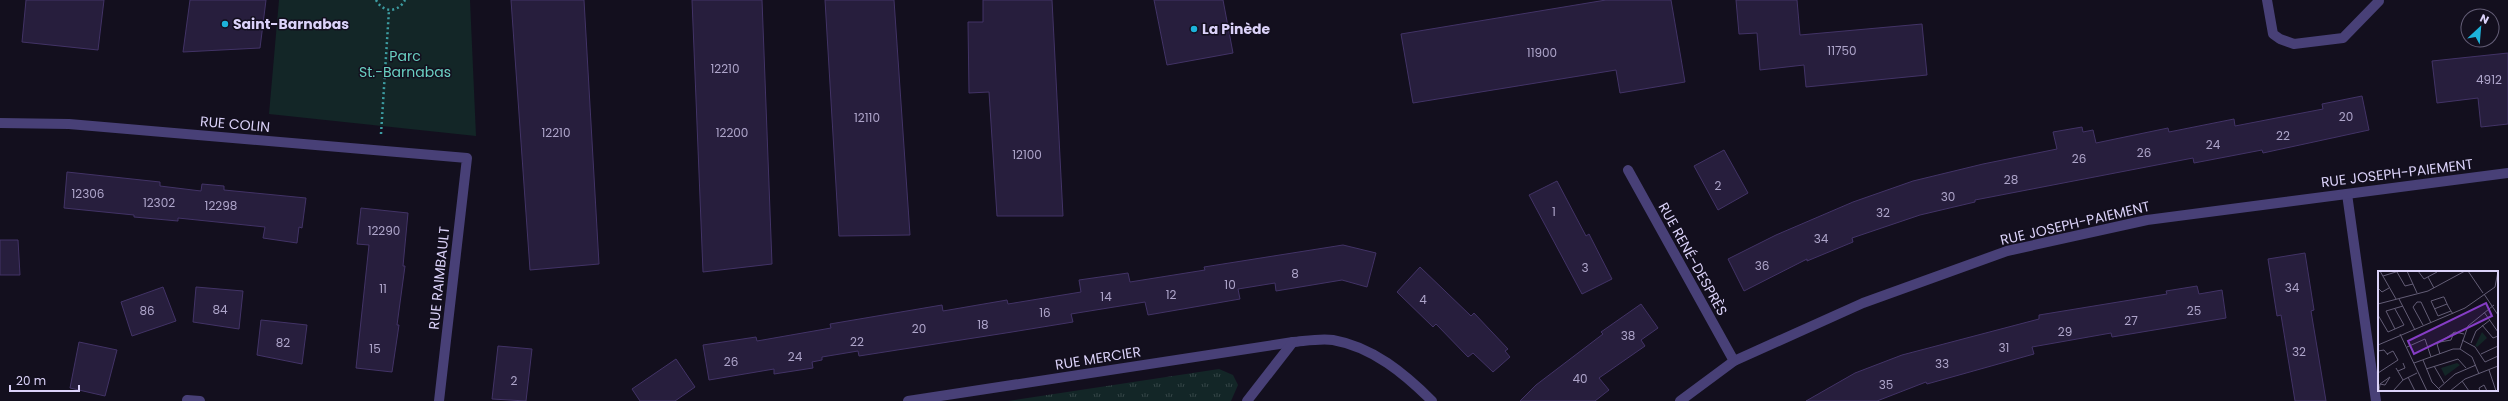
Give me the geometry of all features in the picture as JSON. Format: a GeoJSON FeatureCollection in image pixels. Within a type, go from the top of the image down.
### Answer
{"type":"FeatureCollection","features":[{"type":"Feature","properties":{"kind":"street"},"geometry":{"type":"LineString","coordinates":[[2267,0],[2273,34],[2280,39],[2294,44],[2343,38],[2379,1]]}},
{"type":"Feature","properties":{"kind":"street","name":"RUE COLIN"},"geometry":{"type":"LineString","coordinates":[[0,123],[70,124],[467,158]]}},
{"type":"Feature","properties":{"kind":"street","name":"RUE RAIMBAULT"},"geometry":{"type":"LineString","coordinates":[[439,401],[467,158]]}},
{"type":"Feature","properties":{"kind":"street","name":"RUE RENÉ-DESPRÈS"},"geometry":{"type":"LineString","coordinates":[[1628,170],[1734,362]]}},
{"type":"Feature","properties":{"kind":"street","name":"RUE JOSEPH-PAIEMENT"},"geometry":{"type":"LineString","coordinates":[[1680,401],[1734,362],[1863,302],[2007,251],[2147,220],[2508,173]]}},
{"type":"Feature","properties":{"kind":"street"},"geometry":{"type":"LineString","coordinates":[[2347,194],[2376,401]]}},
{"type":"Feature","properties":{"kind":"street","name":"RUE MERCIER"},"geometry":{"type":"LineString","coordinates":[[908,401],[1293,342],[1333,340],[1381,357],[1414,382],[1432,401]]}},
{"type":"Feature","properties":{"kind":"street"},"geometry":{"type":"LineString","coordinates":[[1247,401],[1293,342]]}},
{"type":"Feature","properties":{"kind":"street"},"geometry":{"type":"LineString","coordinates":[[187,400],[200,401]]}},
{"type":"Feature","properties":{"kind":"path"},"geometry":{"type":"LineString","coordinates":[[376,0],[379,6],[389,10],[398,8],[405,0]]}},
{"type":"Feature","properties":{"kind":"path"},"geometry":{"type":"LineString","coordinates":[[380,150],[389,10]]}},
{"type":"Feature","properties":{"kind":"green space","name":"Parc St.-Barnabas"},"geometry":{"type":"Polygon","coordinates":[[[279,0],[470,0],[476,136],[269,114],[279,0]]]}},
{"type":"Feature","properties":{"kind":"green space"},"geometry":{"type":"Polygon","coordinates":[[[1219,369],[1233,375],[1238,385],[1231,401],[1008,401],[1219,369]]]}},
{"type":"Feature","properties":{"kind":"building"},"geometry":{"type":"Polygon","coordinates":[[[26,0],[104,0],[98,50],[22,42],[26,0]]]}},
{"type":"Feature","properties":{"kind":"building","name":"Saint-Barnabas"},"geometry":{"type":"Polygon","coordinates":[[[190,0],[266,0],[260,48],[183,52],[190,0]]]}},
{"type":"Feature","properties":{"kind":"building"},"geometry":{"type":"Polygon","coordinates":[[[511,0],[584,0],[599,264],[530,270],[511,0]]]}},
{"type":"Feature","properties":{"kind":"building"},"geometry":{"type":"Polygon","coordinates":[[[692,0],[762,0],[772,264],[703,272],[692,0]]]}},
{"type":"Feature","properties":{"kind":"building"},"geometry":{"type":"Polygon","coordinates":[[[825,0],[894,0],[910,235],[839,236],[825,0]]]}},
{"type":"Feature","properties":{"kind":"building"},"geometry":{"type":"Polygon","coordinates":[[[983,0],[1052,0],[1063,216],[997,216],[989,92],[969,93],[968,22],[983,22],[983,0]]]}},
{"type":"Feature","properties":{"kind":"building","name":"La Pinède"},"geometry":{"type":"Polygon","coordinates":[[[1154,0],[1223,0],[1233,53],[1167,65],[1154,0]]]}},
{"type":"Feature","properties":{"kind":"building"},"geometry":{"type":"Polygon","coordinates":[[[1606,0],[1671,0],[1685,82],[1620,93],[1616,70],[1413,103],[1401,34],[1606,0]]]}},
{"type":"Feature","properties":{"kind":"building"},"geometry":{"type":"Polygon","coordinates":[[[1736,0],[1797,0],[1800,35],[1922,24],[1927,75],[1806,87],[1804,65],[1760,70],[1757,33],[1739,34],[1736,0]]]}},
{"type":"Feature","properties":{"kind":"building"},"geometry":{"type":"Polygon","coordinates":[[[2508,53],[2508,124],[2481,127],[2478,98],[2437,103],[2432,61],[2508,53]]]}},
{"type":"Feature","properties":{"kind":"building"},"geometry":{"type":"Polygon","coordinates":[[[2362,96],[2369,130],[2263,153],[2262,150],[2194,163],[2193,158],[1975,200],[1975,202],[1920,215],[1852,238],[1853,242],[1807,261],[1807,259],[1744,291],[1728,259],[1776,235],[1853,202],[1913,181],[1983,164],[2057,149],[2053,132],[2082,127],[2083,132],[2093,130],[2096,143],[2168,128],[2169,132],[2234,119],[2235,126],[2323,109],[2322,104],[2362,96]]]}},
{"type":"Feature","properties":{"kind":"building"},"geometry":{"type":"Polygon","coordinates":[[[1724,150],[1748,193],[1718,210],[1694,166],[1724,150]]]}},
{"type":"Feature","properties":{"kind":"building"},"geometry":{"type":"Polygon","coordinates":[[[67,172],[160,182],[160,186],[201,191],[202,184],[224,186],[224,190],[306,198],[302,228],[299,227],[297,243],[263,238],[265,227],[178,218],[178,221],[134,217],[134,215],[64,208],[67,172]]]}},
{"type":"Feature","properties":{"kind":"building"},"geometry":{"type":"Polygon","coordinates":[[[1557,181],[1586,236],[1589,234],[1612,279],[1582,294],[1529,195],[1557,181]]]}},
{"type":"Feature","properties":{"kind":"building"},"geometry":{"type":"Polygon","coordinates":[[[361,208],[408,213],[403,266],[405,266],[397,325],[399,325],[392,372],[356,368],[369,245],[357,244],[361,208]]]}},
{"type":"Feature","properties":{"kind":"building"},"geometry":{"type":"Polygon","coordinates":[[[0,240],[18,240],[20,275],[0,275],[0,240]]]}},
{"type":"Feature","properties":{"kind":"building"},"geometry":{"type":"Polygon","coordinates":[[[1343,245],[1376,253],[1367,287],[1342,280],[1276,291],[1275,283],[1238,289],[1240,299],[1148,315],[1145,302],[1071,314],[1073,322],[859,356],[858,351],[822,357],[822,360],[812,362],[813,368],[774,374],[774,369],[709,380],[703,345],[756,337],[757,341],[831,328],[830,324],[942,305],[943,311],[1007,300],[1008,304],[1081,292],[1079,280],[1128,273],[1130,282],[1205,270],[1204,267],[1343,245]]]}},
{"type":"Feature","properties":{"kind":"building"},"geometry":{"type":"Polygon","coordinates":[[[2305,253],[2314,310],[2311,311],[2326,401],[2295,401],[2281,315],[2277,316],[2268,259],[2305,253]]]}},
{"type":"Feature","properties":{"kind":"building"},"geometry":{"type":"Polygon","coordinates":[[[1420,267],[1471,316],[1474,313],[1508,349],[1505,351],[1510,357],[1493,372],[1473,353],[1468,357],[1436,324],[1433,327],[1397,292],[1420,267]]]}},
{"type":"Feature","properties":{"kind":"building"},"geometry":{"type":"Polygon","coordinates":[[[2197,286],[2199,294],[2222,290],[2226,318],[2112,337],[2111,333],[2032,347],[2034,354],[1927,384],[1926,382],[1877,401],[1806,401],[1855,373],[1902,355],[2039,319],[2039,315],[2167,294],[2166,291],[2197,286]]]}},
{"type":"Feature","properties":{"kind":"building"},"geometry":{"type":"Polygon","coordinates":[[[163,287],[176,321],[132,336],[121,302],[163,287]]]}},
{"type":"Feature","properties":{"kind":"building"},"geometry":{"type":"Polygon","coordinates":[[[196,287],[243,291],[239,329],[193,322],[196,287]]]}},
{"type":"Feature","properties":{"kind":"building"},"geometry":{"type":"Polygon","coordinates":[[[1641,304],[1658,328],[1641,340],[1645,346],[1599,378],[1609,390],[1595,401],[1520,401],[1536,385],[1603,334],[1601,332],[1641,304]]]}},
{"type":"Feature","properties":{"kind":"building"},"geometry":{"type":"Polygon","coordinates":[[[261,320],[307,325],[302,364],[257,355],[261,320]]]}},
{"type":"Feature","properties":{"kind":"building"},"geometry":{"type":"Polygon","coordinates":[[[79,342],[117,350],[105,396],[70,388],[79,342]]]}},
{"type":"Feature","properties":{"kind":"building"},"geometry":{"type":"Polygon","coordinates":[[[498,346],[532,349],[526,401],[492,399],[498,346]]]}},
{"type":"Feature","properties":{"kind":"building"},"geometry":{"type":"Polygon","coordinates":[[[676,359],[695,387],[675,401],[640,401],[632,389],[676,359]]]}},
{"type":"Feature","properties":{"kind":"place","name":"Saint-Barnabas"},"geometry":{"type":"Point","coordinates":[225,24]}},
{"type":"Feature","properties":{"kind":"place","name":"La Pinède"},"geometry":{"type":"Point","coordinates":[1194,29]}}]}
